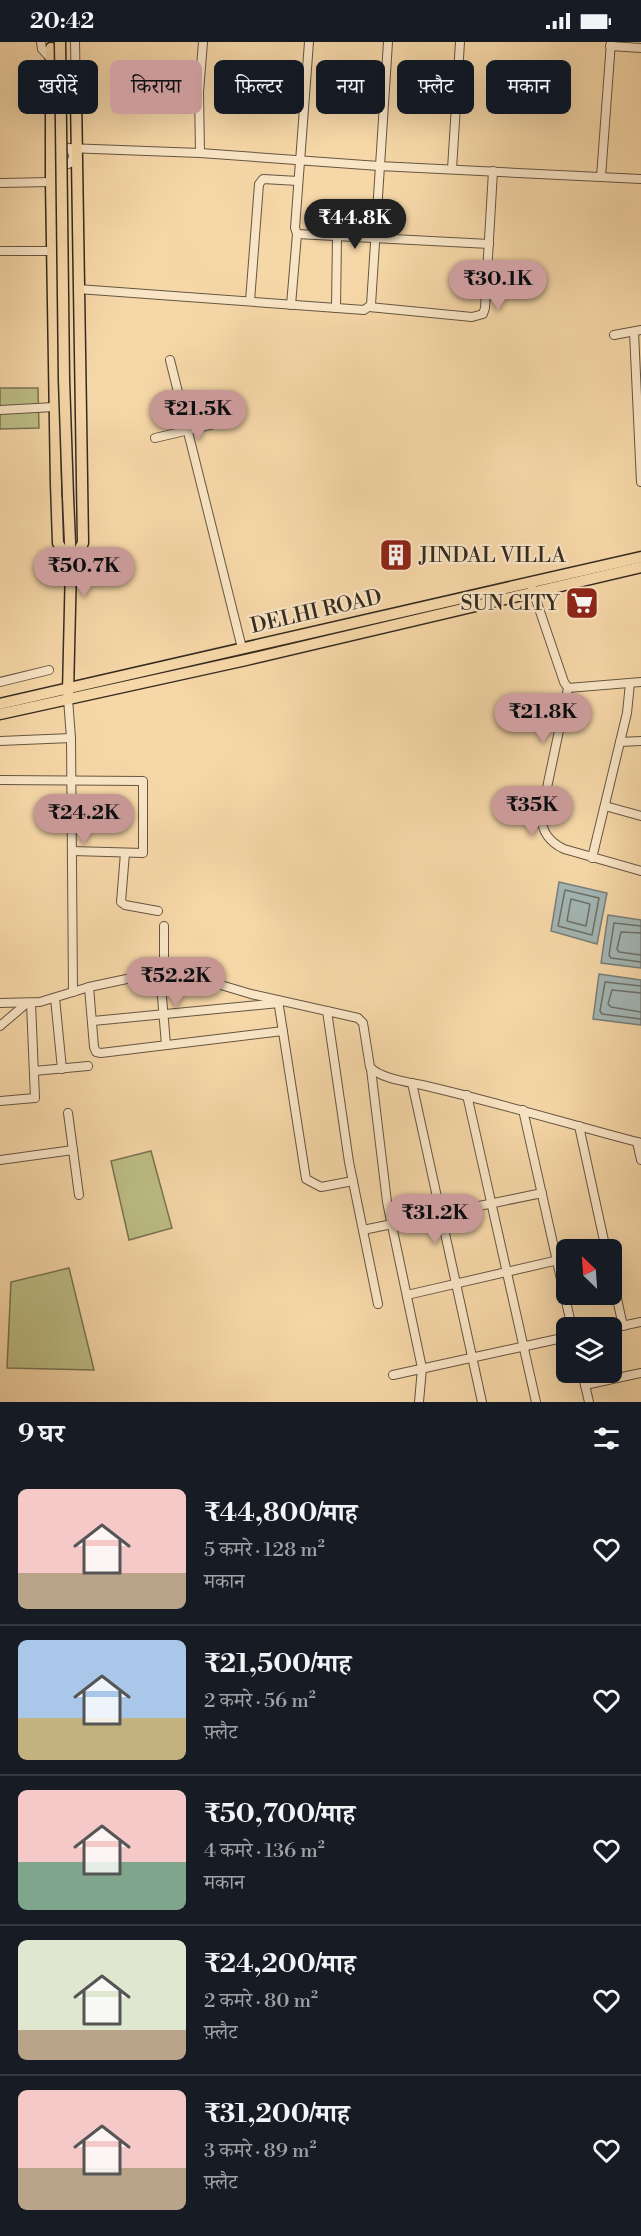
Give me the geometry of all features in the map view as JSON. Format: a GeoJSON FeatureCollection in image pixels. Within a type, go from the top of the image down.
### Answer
{"type":"FeatureCollection","features":[{"type":"Feature","properties":{"kind":"main road"},"geometry":{"type":"LineString","coordinates":[[54,50],[71,565],[68,694]]}},
{"type":"Feature","properties":{"kind":"main road"},"geometry":{"type":"LineString","coordinates":[[52,114],[55,164],[51,182],[58,543],[71,565]]}},
{"type":"Feature","properties":{"kind":"main road"},"geometry":{"type":"LineString","coordinates":[[71,565],[83,543],[78,289],[72,148],[75,114]]}},
{"type":"Feature","properties":{"kind":"main road","name":"DELHI ROAD"},"geometry":{"type":"LineString","coordinates":[[0,704],[68,694],[532,588],[641,556]]}},
{"type":"Feature","properties":{"kind":"main road","name":"DELHI ROAD"},"geometry":{"type":"LineString","coordinates":[[0,714],[242,648],[641,567]]}},
{"type":"Feature","properties":{"kind":"street"},"geometry":{"type":"LineString","coordinates":[[41,42],[42,49],[54,50]]}},
{"type":"Feature","properties":{"kind":"street"},"geometry":{"type":"LineString","coordinates":[[75,42],[75,60]]}},
{"type":"Feature","properties":{"kind":"street"},"geometry":{"type":"LineString","coordinates":[[200,153],[199,92],[203,42]]}},
{"type":"Feature","properties":{"kind":"street"},"geometry":{"type":"LineString","coordinates":[[291,305],[309,42]]}},
{"type":"Feature","properties":{"kind":"street"},"geometry":{"type":"LineString","coordinates":[[369,307],[371,305],[388,42]]}},
{"type":"Feature","properties":{"kind":"street"},"geometry":{"type":"LineString","coordinates":[[452,169],[460,42]]}},
{"type":"Feature","properties":{"kind":"street"},"geometry":{"type":"LineString","coordinates":[[601,177],[610,44],[641,48]]}},
{"type":"Feature","properties":{"kind":"street"},"geometry":{"type":"LineString","coordinates":[[72,148],[73,159],[66,165],[55,164],[58,149],[72,148],[200,153],[380,166],[641,179]]}},
{"type":"Feature","properties":{"kind":"street"},"geometry":{"type":"LineString","coordinates":[[78,289],[364,310],[369,307],[472,317],[483,314],[493,171]]}},
{"type":"Feature","properties":{"kind":"street"},"geometry":{"type":"LineString","coordinates":[[249,302],[259,184],[263,179],[298,181]]}},
{"type":"Feature","properties":{"kind":"street"},"geometry":{"type":"LineString","coordinates":[[0,183],[51,182]]}},
{"type":"Feature","properties":{"kind":"street"},"geometry":{"type":"LineString","coordinates":[[297,234],[489,244]]}},
{"type":"Feature","properties":{"kind":"street"},"geometry":{"type":"LineString","coordinates":[[336,308],[338,237]]}},
{"type":"Feature","properties":{"kind":"street"},"geometry":{"type":"LineString","coordinates":[[0,251],[52,250]]}},
{"type":"Feature","properties":{"kind":"street"},"geometry":{"type":"LineString","coordinates":[[614,335],[638,331],[641,482]]}},
{"type":"Feature","properties":{"kind":"street"},"geometry":{"type":"LineString","coordinates":[[170,360],[242,648]]}},
{"type":"Feature","properties":{"kind":"street"},"geometry":{"type":"LineString","coordinates":[[0,410],[54,407]]}},
{"type":"Feature","properties":{"kind":"street"},"geometry":{"type":"LineString","coordinates":[[156,438],[236,419]]}},
{"type":"Feature","properties":{"kind":"street"},"geometry":{"type":"LineString","coordinates":[[532,588],[568,688],[541,816],[542,828],[556,845],[641,872]]}},
{"type":"Feature","properties":{"kind":"street"},"geometry":{"type":"LineString","coordinates":[[0,682],[49,670]]}},
{"type":"Feature","properties":{"kind":"street"},"geometry":{"type":"LineString","coordinates":[[568,688],[641,682]]}},
{"type":"Feature","properties":{"kind":"street"},"geometry":{"type":"LineString","coordinates":[[592,858],[620,742],[630,683]]}},
{"type":"Feature","properties":{"kind":"street"},"geometry":{"type":"LineString","coordinates":[[68,694],[71,738],[72,992]]}},
{"type":"Feature","properties":{"kind":"street"},"geometry":{"type":"LineString","coordinates":[[0,741],[71,738]]}},
{"type":"Feature","properties":{"kind":"street"},"geometry":{"type":"LineString","coordinates":[[620,742],[641,741]]}},
{"type":"Feature","properties":{"kind":"street"},"geometry":{"type":"LineString","coordinates":[[0,780],[143,781],[144,851],[140,854],[72,851]]}},
{"type":"Feature","properties":{"kind":"street"},"geometry":{"type":"LineString","coordinates":[[605,806],[641,816]]}},
{"type":"Feature","properties":{"kind":"street"},"geometry":{"type":"LineString","coordinates":[[124,853],[121,902],[125,905],[158,911]]}},
{"type":"Feature","properties":{"kind":"street"},"geometry":{"type":"LineString","coordinates":[[164,926],[164,961],[160,973],[166,1045]]}},
{"type":"Feature","properties":{"kind":"street"},"geometry":{"type":"LineString","coordinates":[[0,1003],[29,1003],[55,998],[89,987],[160,973],[181,972],[279,1002],[361,1020],[371,1069],[392,1224],[422,1368],[419,1402]]}},
{"type":"Feature","properties":{"kind":"street"},"geometry":{"type":"LineString","coordinates":[[89,987],[96,1052],[283,1031]]}},
{"type":"Feature","properties":{"kind":"street"},"geometry":{"type":"LineString","coordinates":[[55,998],[62,1069]]}},
{"type":"Feature","properties":{"kind":"street"},"geometry":{"type":"LineString","coordinates":[[93,1021],[279,1002]]}},
{"type":"Feature","properties":{"kind":"street"},"geometry":{"type":"LineString","coordinates":[[279,1002],[306,1179],[321,1187],[353,1181]]}},
{"type":"Feature","properties":{"kind":"street"},"geometry":{"type":"LineString","coordinates":[[0,1026],[29,1003]]}},
{"type":"Feature","properties":{"kind":"street"},"geometry":{"type":"LineString","coordinates":[[0,1101],[35,1099],[29,1003]]}},
{"type":"Feature","properties":{"kind":"street"},"geometry":{"type":"LineString","coordinates":[[327,1011],[353,1181],[378,1304]]}},
{"type":"Feature","properties":{"kind":"street"},"geometry":{"type":"LineString","coordinates":[[34,1071],[88,1066]]}},
{"type":"Feature","properties":{"kind":"street"},"geometry":{"type":"LineString","coordinates":[[371,1069],[412,1083],[467,1095],[639,1143],[641,1160]]}},
{"type":"Feature","properties":{"kind":"street"},"geometry":{"type":"LineString","coordinates":[[412,1083],[482,1402]]}},
{"type":"Feature","properties":{"kind":"street"},"geometry":{"type":"LineString","coordinates":[[467,1095],[536,1402]]}},
{"type":"Feature","properties":{"kind":"street"},"geometry":{"type":"LineString","coordinates":[[523,1110],[556,1256]]}},
{"type":"Feature","properties":{"kind":"street"},"geometry":{"type":"LineString","coordinates":[[68,1113],[79,1196]]}},
{"type":"Feature","properties":{"kind":"street"},"geometry":{"type":"LineString","coordinates":[[579,1126],[604,1239]]}},
{"type":"Feature","properties":{"kind":"street"},"geometry":{"type":"LineString","coordinates":[[0,1160],[73,1150]]}},
{"type":"Feature","properties":{"kind":"street"},"geometry":{"type":"LineString","coordinates":[[363,1230],[542,1193]]}},
{"type":"Feature","properties":{"kind":"street"},"geometry":{"type":"LineString","coordinates":[[407,1295],[556,1261]]}},
{"type":"Feature","properties":{"kind":"street"},"geometry":{"type":"LineString","coordinates":[[618,1305],[623,1326],[641,1322]]}},
{"type":"Feature","properties":{"kind":"street"},"geometry":{"type":"LineString","coordinates":[[393,1375],[556,1340]]}},
{"type":"Feature","properties":{"kind":"street"},"geometry":{"type":"LineString","coordinates":[[589,1402],[585,1385],[641,1373]]}},
{"type":"Feature","properties":{"kind":"green space"},"geometry":{"type":"Polygon","coordinates":[[[0,388],[38,388],[39,428],[0,429],[0,388]]]}},
{"type":"Feature","properties":{"kind":"green space"},"geometry":{"type":"Polygon","coordinates":[[[151,1151],[172,1228],[129,1240],[111,1161],[151,1151]]]}},
{"type":"Feature","properties":{"kind":"green space"},"geometry":{"type":"Polygon","coordinates":[[[69,1268],[94,1370],[7,1368],[11,1282],[69,1268]]]}},
{"type":"Feature","properties":{"kind":"water"},"geometry":{"type":"Polygon","coordinates":[[[559,882],[607,893],[597,944],[551,931],[559,882]]]}},
{"type":"Feature","properties":{"kind":"water"},"geometry":{"type":"Polygon","coordinates":[[[608,915],[641,920],[641,968],[601,963],[608,915]]]}},
{"type":"Feature","properties":{"kind":"water"},"geometry":{"type":"Polygon","coordinates":[[[599,974],[641,980],[641,1025],[593,1019],[599,974]]]}},
{"type":"Feature","properties":{"kind":"place","name":"JINDAL VILLA"},"geometry":{"type":"Point","coordinates":[396,555]}},
{"type":"Feature","properties":{"kind":"place","name":"SUN CITY"},"geometry":{"type":"Point","coordinates":[582,603]}}]}
